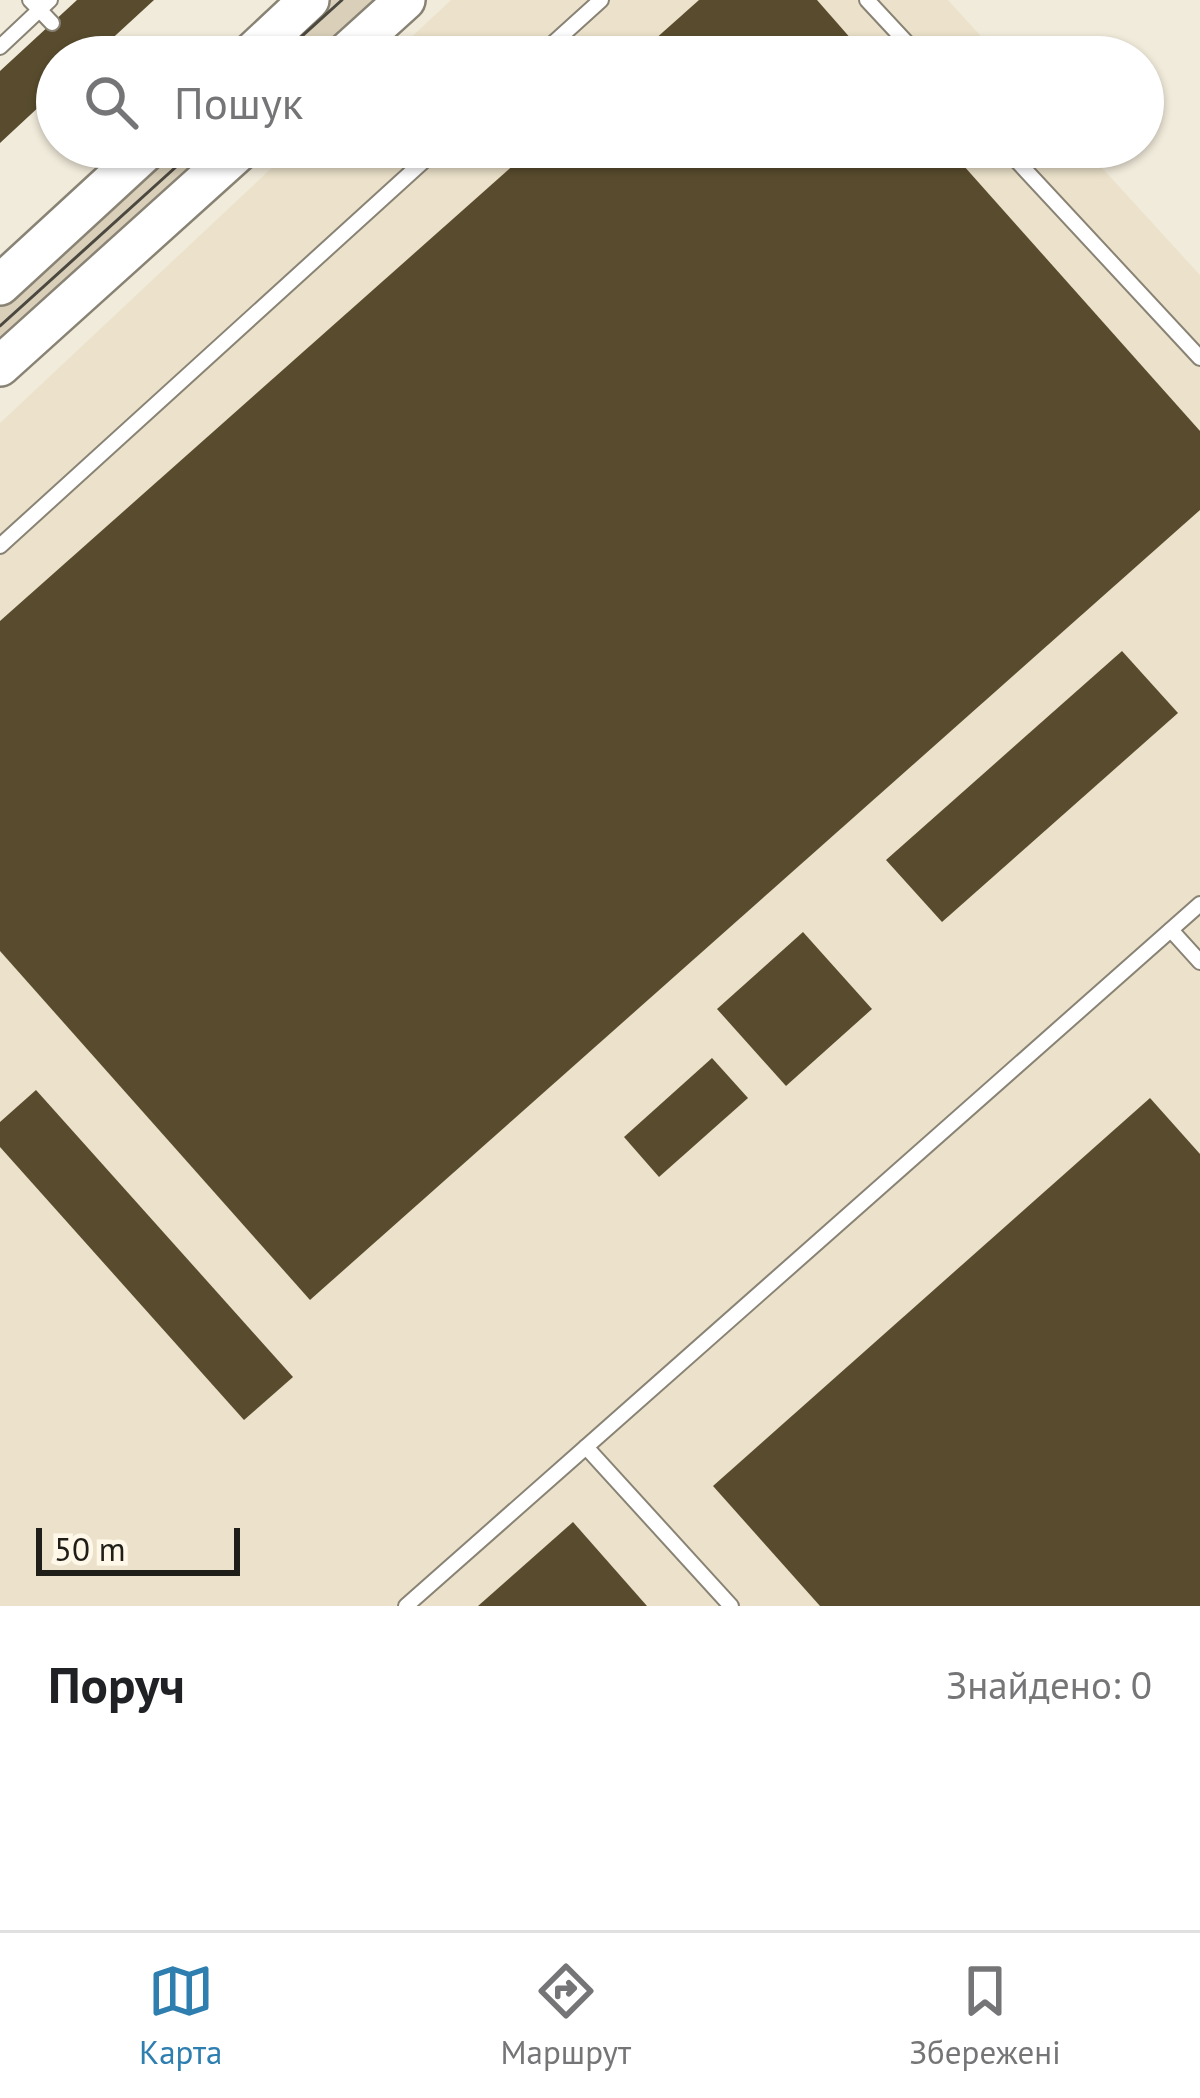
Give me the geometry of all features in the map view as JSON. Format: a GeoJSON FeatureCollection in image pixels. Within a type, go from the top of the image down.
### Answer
{"type":"FeatureCollection","features":[{"type":"Feature","properties":{"kind":"main road"},"geometry":{"type":"LineString","coordinates":[[270,36],[309,0]]}},
{"type":"Feature","properties":{"kind":"main road"},"geometry":{"type":"LineString","coordinates":[[365,36],[405,0]]}},
{"type":"Feature","properties":{"kind":"main road"},"geometry":{"type":"LineString","coordinates":[[0,285],[127,168]]}},
{"type":"Feature","properties":{"kind":"main road"},"geometry":{"type":"LineString","coordinates":[[0,365],[220,168]]}},
{"type":"Feature","properties":{"kind":"lane"},"geometry":{"type":"LineString","coordinates":[[561,36],[601,0]]}},
{"type":"Feature","properties":{"kind":"lane"},"geometry":{"type":"LineString","coordinates":[[868,0],[901,36]]}},
{"type":"Feature","properties":{"kind":"lane"},"geometry":{"type":"LineString","coordinates":[[0,46],[40,3],[52,23]]}},
{"type":"Feature","properties":{"kind":"lane"},"geometry":{"type":"LineString","coordinates":[[0,546],[416,168]]}},
{"type":"Feature","properties":{"kind":"lane"},"geometry":{"type":"LineString","coordinates":[[1024,168],[1200,358]]}},
{"type":"Feature","properties":{"kind":"lane"},"geometry":{"type":"LineString","coordinates":[[406,1606],[1200,904]]}},
{"type":"Feature","properties":{"kind":"lane"},"geometry":{"type":"LineString","coordinates":[[1171,930],[1200,962]]}},
{"type":"Feature","properties":{"kind":"lane"},"geometry":{"type":"LineString","coordinates":[[586,1448],[731,1606]]}},
{"type":"Feature","properties":{"kind":"shaded area"},"geometry":{"type":"Polygon","coordinates":[[[325,0],[385,0],[345,36],[286,36],[325,0]]]}},
{"type":"Feature","properties":{"kind":"shaded area"},"geometry":{"type":"Polygon","coordinates":[[[451,0],[948,0],[981,36],[412,36],[451,0]]]}},
{"type":"Feature","properties":{"kind":"shaded area"},"geometry":{"type":"Polygon","coordinates":[[[142,168],[199,168],[0,348],[0,298],[142,168]]]}},
{"type":"Feature","properties":{"kind":"shaded area"},"geometry":{"type":"Polygon","coordinates":[[[272,168],[1102,168],[1200,275],[1200,1606],[0,1606],[0,423],[272,168]]]}},
{"type":"Feature","properties":{"kind":"building"},"geometry":{"type":"Polygon","coordinates":[[[77,0],[154,0],[115,36],[38,36],[77,0]]]}},
{"type":"Feature","properties":{"kind":"building"},"geometry":{"type":"Polygon","coordinates":[[[699,0],[817,0],[849,36],[659,36],[699,0]]]}},
{"type":"Feature","properties":{"kind":"building"},"geometry":{"type":"Polygon","coordinates":[[[36,38],[36,110],[0,143],[0,71],[36,38]]]}},
{"type":"Feature","properties":{"kind":"building"},"geometry":{"type":"Polygon","coordinates":[[[510,168],[966,168],[1200,431],[1200,510],[310,1300],[0,951],[0,621],[510,168]]]}},
{"type":"Feature","properties":{"kind":"building"},"geometry":{"type":"Polygon","coordinates":[[[1122,651],[1178,713],[942,922],[886,860],[1122,651]]]}},
{"type":"Feature","properties":{"kind":"building"},"geometry":{"type":"Polygon","coordinates":[[[803,932],[872,1009],[786,1086],[717,1009],[803,932]]]}},
{"type":"Feature","properties":{"kind":"building"},"geometry":{"type":"Polygon","coordinates":[[[712,1058],[748,1098],[659,1177],[624,1137],[712,1058]]]}},
{"type":"Feature","properties":{"kind":"building"},"geometry":{"type":"Polygon","coordinates":[[[36,1090],[293,1377],[244,1420],[0,1147],[0,1122],[36,1090]]]}},
{"type":"Feature","properties":{"kind":"building"},"geometry":{"type":"Polygon","coordinates":[[[1150,1098],[1200,1154],[1200,1606],[820,1606],[713,1486],[1150,1098]]]}},
{"type":"Feature","properties":{"kind":"building"},"geometry":{"type":"Polygon","coordinates":[[[573,1522],[647,1606],[478,1606],[573,1522]]]}},
{"type":"Feature","properties":{"kind":"tram line"},"geometry":{"type":"LineString","coordinates":[[302,36],[342,0]]}},
{"type":"Feature","properties":{"kind":"tram line"},"geometry":{"type":"LineString","coordinates":[[0,326],[175,168]]}}]}
